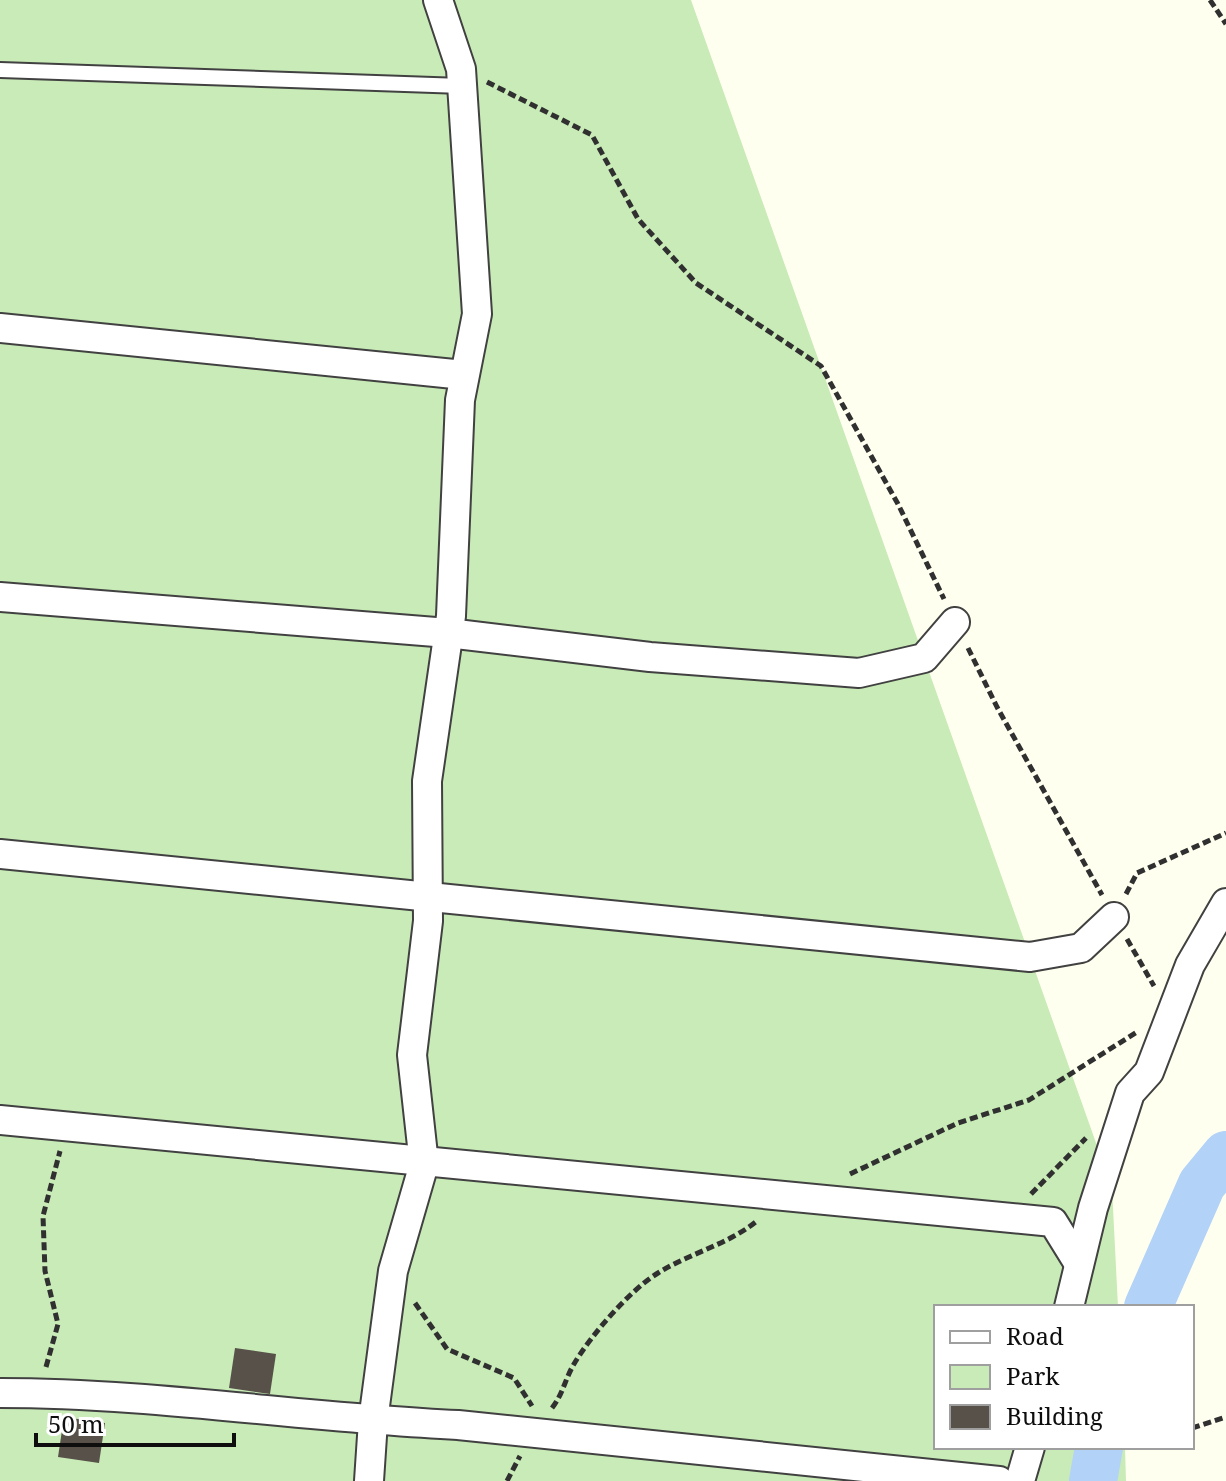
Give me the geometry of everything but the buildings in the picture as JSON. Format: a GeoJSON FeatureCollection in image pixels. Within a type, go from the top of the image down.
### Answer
{"type":"FeatureCollection","features":[{"type":"Feature","properties":{"kind":"street"},"geometry":{"type":"LineString","coordinates":[[369,1481],[373,1421],[393,1271],[424,1164],[412,1055],[428,895],[427,781],[448,633],[460,400],[477,314],[461,78],[438,0]]}},
{"type":"Feature","properties":{"kind":"street"},"geometry":{"type":"LineString","coordinates":[[0,328],[464,375]]}},
{"type":"Feature","properties":{"kind":"street"},"geometry":{"type":"LineString","coordinates":[[0,597],[448,633],[650,657],[859,673],[924,658],[955,622]]}},
{"type":"Feature","properties":{"kind":"street"},"geometry":{"type":"LineString","coordinates":[[0,854],[1030,957],[1081,948],[1114,917]]}},
{"type":"Feature","properties":{"kind":"street"},"geometry":{"type":"LineString","coordinates":[[1069,1305],[1093,1208],[1130,1093],[1149,1072],[1190,965],[1226,903]]}},
{"type":"Feature","properties":{"kind":"street"},"geometry":{"type":"LineString","coordinates":[[0,1120],[424,1164],[789,1195],[1053,1222],[1079,1264]]}},
{"type":"Feature","properties":{"kind":"street"},"geometry":{"type":"LineString","coordinates":[[0,1393],[79,1393],[373,1421],[458,1425],[999,1481]]}},
{"type":"Feature","properties":{"kind":"street"},"geometry":{"type":"LineString","coordinates":[[1020,1481],[1029,1449]]}},
{"type":"Feature","properties":{"kind":"lane"},"geometry":{"type":"LineString","coordinates":[[0,70],[461,78]]}},
{"type":"Feature","properties":{"kind":"path"},"geometry":{"type":"LineString","coordinates":[[1210,0],[1226,24]]}},
{"type":"Feature","properties":{"kind":"path"},"geometry":{"type":"LineString","coordinates":[[461,78],[592,135],[638,219],[696,283],[821,366],[898,504],[997,707],[1170,1014],[1098,1054],[1029,1100],[958,1123],[870,1168],[843,1177]]}},
{"type":"Feature","properties":{"kind":"path"},"geometry":{"type":"LineString","coordinates":[[1114,917],[1137,873],[1226,833]]}},
{"type":"Feature","properties":{"kind":"path"},"geometry":{"type":"LineString","coordinates":[[39,1393],[58,1324],[45,1271],[43,1216],[66,1126]]}},
{"type":"Feature","properties":{"kind":"path"},"geometry":{"type":"LineString","coordinates":[[1008,1217],[1092,1132]]}},
{"type":"Feature","properties":{"kind":"path"},"geometry":{"type":"LineString","coordinates":[[531,1434],[561,1396],[574,1364],[621,1305],[656,1274],[738,1236],[789,1195]]}},
{"type":"Feature","properties":{"kind":"path"},"geometry":{"type":"LineString","coordinates":[[393,1271],[447,1349],[514,1378],[534,1409],[531,1434]]}},
{"type":"Feature","properties":{"kind":"path"},"geometry":{"type":"LineString","coordinates":[[1194,1427],[1226,1417]]}},
{"type":"Feature","properties":{"kind":"green space"},"geometry":{"type":"Polygon","coordinates":[[[0,0],[691,0],[1112,1188],[1118,1305],[934,1305],[934,1449],[1125,1449],[1126,1481],[0,1481],[0,0]]]}},
{"type":"Feature","properties":{"kind":"waterway"},"geometry":{"type":"LineString","coordinates":[[1149,1305],[1202,1184],[1226,1155]]}},
{"type":"Feature","properties":{"kind":"waterway"},"geometry":{"type":"LineString","coordinates":[[1093,1481],[1099,1449]]}}]}
